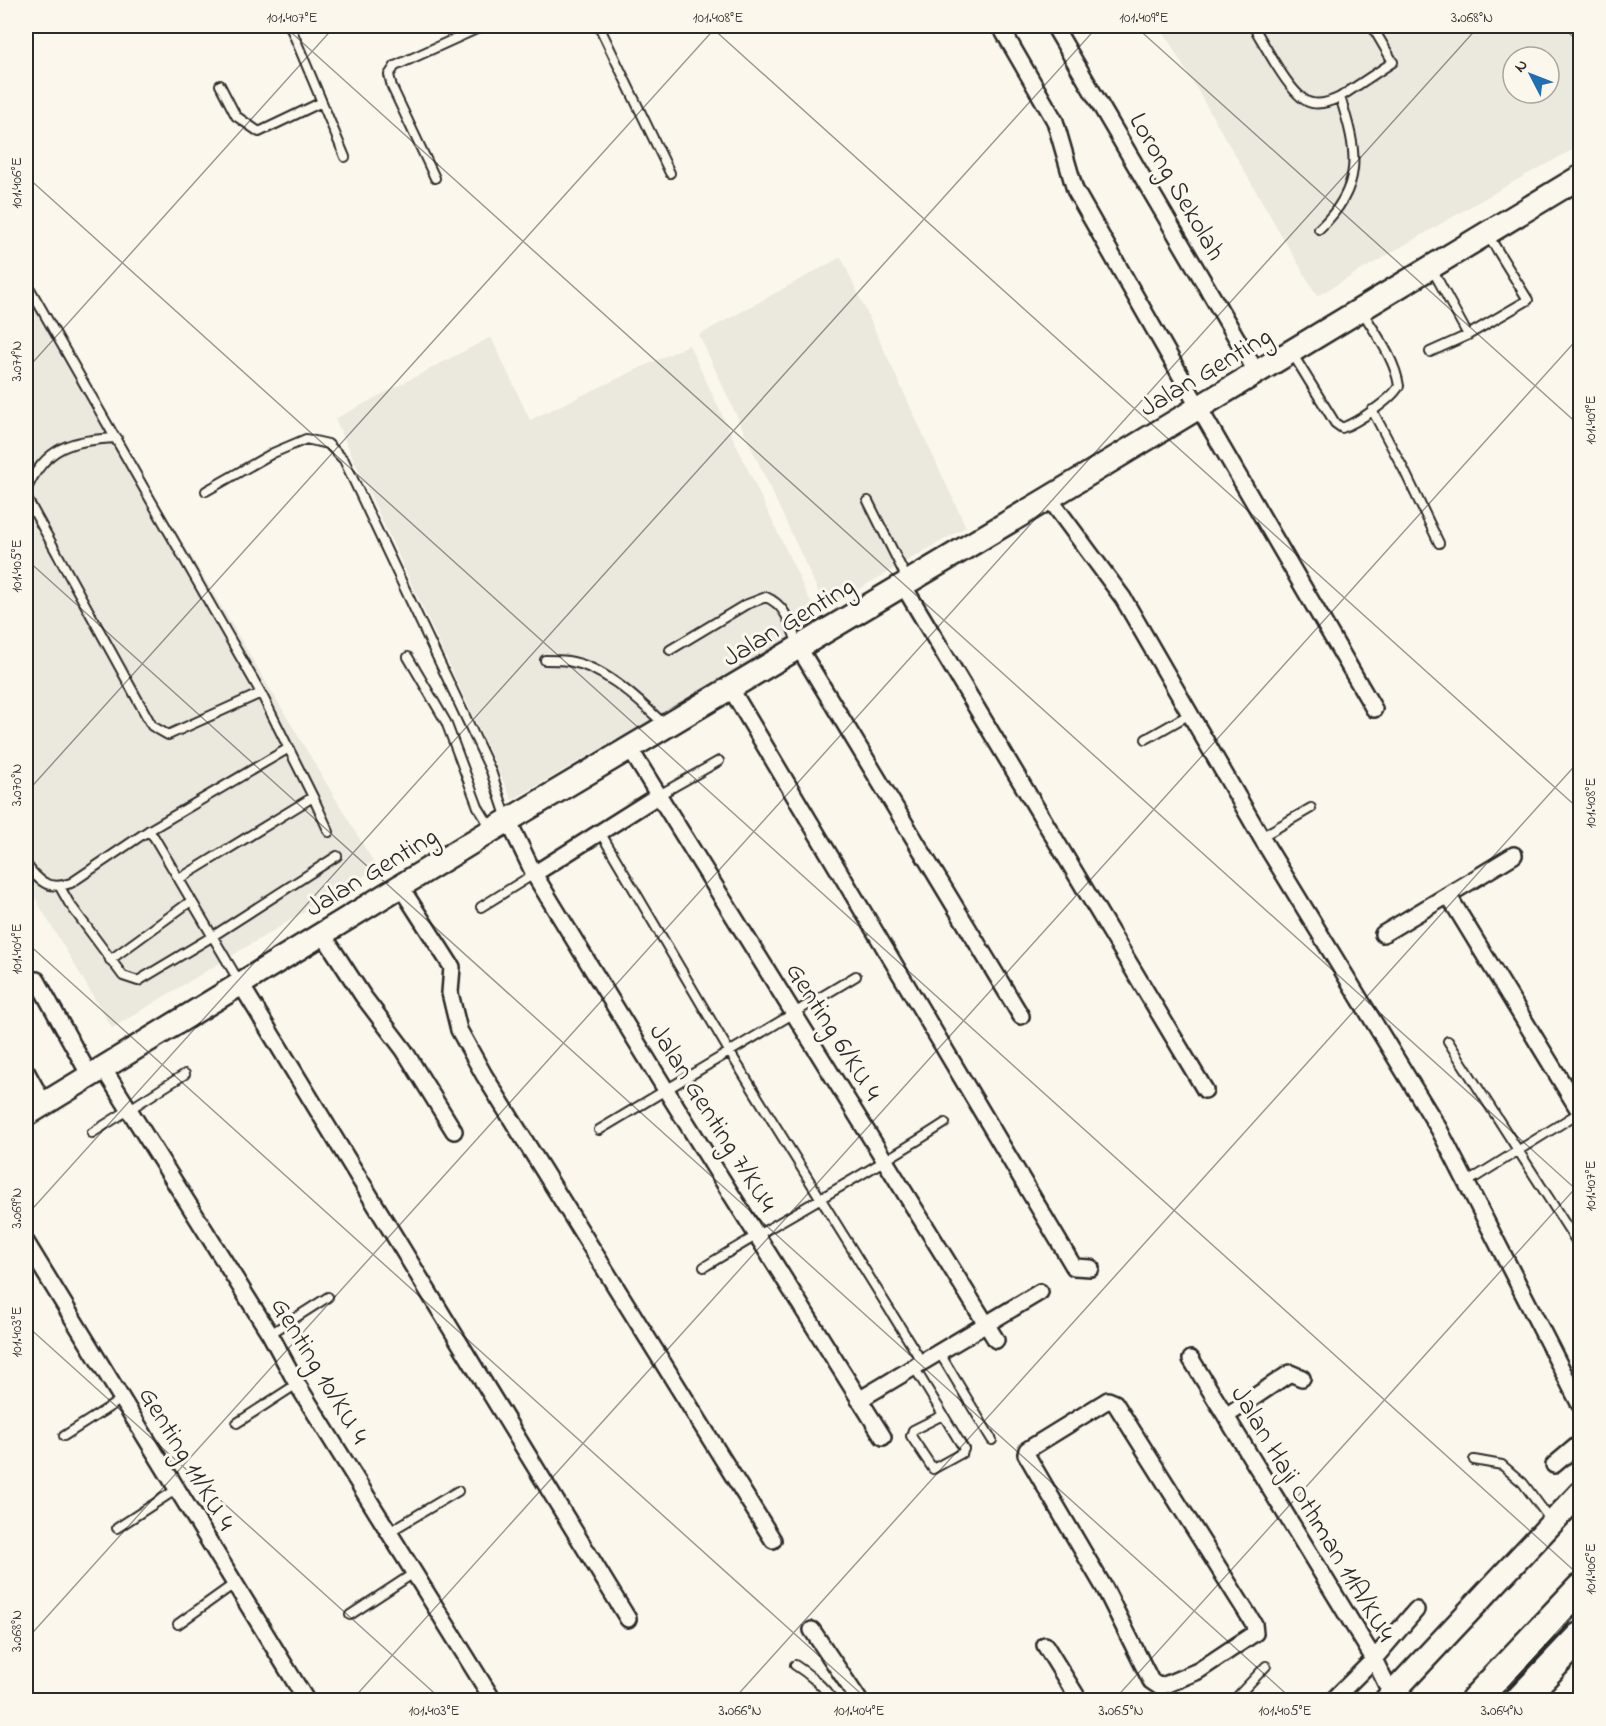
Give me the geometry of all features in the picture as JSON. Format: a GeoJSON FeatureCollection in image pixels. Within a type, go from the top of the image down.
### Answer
{"type":"FeatureCollection","features":[{"type":"Feature","properties":{"kind":"highway"},"geometry":{"type":"LineString","coordinates":[[1475,1701],[1581,1589]]}},
{"type":"Feature","properties":{"kind":"highway"},"geometry":{"type":"LineString","coordinates":[[1520,1701],[1581,1637]]}},
{"type":"Feature","properties":{"kind":"street"},"geometry":{"type":"LineString","coordinates":[[998,26],[1055,121],[1075,190],[1374,709]]}},
{"type":"Feature","properties":{"kind":"street","name":"Lorong Sekolah"},"geometry":{"type":"LineString","coordinates":[[1054,26],[1257,373]]}},
{"type":"Feature","properties":{"kind":"street","name":"Jalan Genting"},"geometry":{"type":"LineString","coordinates":[[35,1110],[500,825],[668,727],[1581,177]]}},
{"type":"Feature","properties":{"kind":"street"},"geometry":{"type":"LineString","coordinates":[[1049,498],[1123,598],[1261,837],[1439,1129],[1581,1405]]}},
{"type":"Feature","properties":{"kind":"street"},"geometry":{"type":"LineString","coordinates":[[906,584],[1206,1090]]}},
{"type":"Feature","properties":{"kind":"street"},"geometry":{"type":"LineString","coordinates":[[799,648],[1021,1016]]}},
{"type":"Feature","properties":{"kind":"street"},"geometry":{"type":"LineString","coordinates":[[731,689],[1074,1267],[1091,1268]]}},
{"type":"Feature","properties":{"kind":"street","name":"Genting 6/KU 4"},"geometry":{"type":"LineString","coordinates":[[630,749],[996,1340]]}},
{"type":"Feature","properties":{"kind":"street"},"geometry":{"type":"LineString","coordinates":[[534,874],[659,795]]}},
{"type":"Feature","properties":{"kind":"street","name":"Jalan Genting 7/KU4"},"geometry":{"type":"LineString","coordinates":[[500,825],[534,874],[883,1437]]}},
{"type":"Feature","properties":{"kind":"street"},"geometry":{"type":"LineString","coordinates":[[1383,934],[1514,855]]}},
{"type":"Feature","properties":{"kind":"street"},"geometry":{"type":"LineString","coordinates":[[400,886],[452,967],[450,993],[459,1030],[484,1075],[773,1540]]}},
{"type":"Feature","properties":{"kind":"street"},"geometry":{"type":"LineString","coordinates":[[1448,895],[1581,1112]]}},
{"type":"Feature","properties":{"kind":"street"},"geometry":{"type":"LineString","coordinates":[[322,933],[363,996],[404,1050],[454,1131]]}},
{"type":"Feature","properties":{"kind":"street","name":"Genting 10/KU 4"},"geometry":{"type":"LineString","coordinates":[[37,980],[96,1072],[129,1111],[270,1334],[297,1384],[493,1701]]}},
{"type":"Feature","properties":{"kind":"street"},"geometry":{"type":"LineString","coordinates":[[240,983],[628,1619]]}},
{"type":"Feature","properties":{"kind":"street"},"geometry":{"type":"LineString","coordinates":[[26,1071],[35,1110]]}},
{"type":"Feature","properties":{"kind":"street","name":"Genting 11/KU 4"},"geometry":{"type":"LineString","coordinates":[[26,1242],[306,1701]]}},
{"type":"Feature","properties":{"kind":"street"},"geometry":{"type":"LineString","coordinates":[[859,1400],[1040,1292]]}},
{"type":"Feature","properties":{"kind":"street","name":"Jalan Haji Othman 11A/KU4"},"geometry":{"type":"LineString","coordinates":[[1191,1359],[1374,1659],[1389,1697]]}},
{"type":"Feature","properties":{"kind":"street"},"geometry":{"type":"LineString","coordinates":[[1226,1416],[1290,1373],[1302,1378]]}},
{"type":"Feature","properties":{"kind":"street"},"geometry":{"type":"LineString","coordinates":[[1108,1400],[1115,1403],[1254,1624],[1255,1633],[1198,1671],[1157,1694],[1105,1589],[1026,1454],[1027,1450],[1108,1400]]}},
{"type":"Feature","properties":{"kind":"street"},"geometry":{"type":"LineString","coordinates":[[1554,1465],[1581,1443]]}},
{"type":"Feature","properties":{"kind":"street"},"geometry":{"type":"LineString","coordinates":[[1389,1697],[1581,1492]]}},
{"type":"Feature","properties":{"kind":"street"},"geometry":{"type":"LineString","coordinates":[[1333,1701],[1374,1659],[1416,1610]]}},
{"type":"Feature","properties":{"kind":"street"},"geometry":{"type":"LineString","coordinates":[[812,1630],[859,1701]]}},
{"type":"Feature","properties":{"kind":"street"},"geometry":{"type":"LineString","coordinates":[[1045,1645],[1078,1701]]}},
{"type":"Feature","properties":{"kind":"lane"},"geometry":{"type":"LineString","coordinates":[[290,26],[345,157]]}},
{"type":"Feature","properties":{"kind":"lane"},"geometry":{"type":"LineString","coordinates":[[435,178],[392,87],[389,75],[395,66],[483,26]]}},
{"type":"Feature","properties":{"kind":"lane"},"geometry":{"type":"LineString","coordinates":[[598,26],[670,173]]}},
{"type":"Feature","properties":{"kind":"lane"},"geometry":{"type":"LineString","coordinates":[[1253,26],[1299,96],[1311,103],[1340,98],[1393,62],[1372,26]]}},
{"type":"Feature","properties":{"kind":"lane"},"geometry":{"type":"LineString","coordinates":[[220,85],[236,116],[259,132],[322,102]]}},
{"type":"Feature","properties":{"kind":"lane"},"geometry":{"type":"LineString","coordinates":[[1319,229],[1333,216],[1346,196],[1353,179],[1354,160],[1347,120],[1340,98]]}},
{"type":"Feature","properties":{"kind":"lane"},"geometry":{"type":"LineString","coordinates":[[1430,352],[1468,335],[1528,300],[1487,233]]}},
{"type":"Feature","properties":{"kind":"lane"},"geometry":{"type":"LineString","coordinates":[[1431,267],[1468,335]]}},
{"type":"Feature","properties":{"kind":"lane"},"geometry":{"type":"LineString","coordinates":[[26,282],[261,693],[290,748],[329,832]]}},
{"type":"Feature","properties":{"kind":"lane"},"geometry":{"type":"LineString","coordinates":[[1291,352],[1335,423],[1342,428],[1372,410],[1399,386],[1386,351],[1362,309]]}},
{"type":"Feature","properties":{"kind":"lane"},"geometry":{"type":"LineString","coordinates":[[1372,410],[1439,543]]}},
{"type":"Feature","properties":{"kind":"lane"},"geometry":{"type":"LineString","coordinates":[[26,491],[31,477],[44,460],[70,443],[117,438]]}},
{"type":"Feature","properties":{"kind":"lane"},"geometry":{"type":"LineString","coordinates":[[206,490],[273,453],[306,439],[328,444],[344,460],[491,771],[500,825]]}},
{"type":"Feature","properties":{"kind":"lane"},"geometry":{"type":"LineString","coordinates":[[26,497],[152,726],[168,735],[261,693]]}},
{"type":"Feature","properties":{"kind":"lane"},"geometry":{"type":"LineString","coordinates":[[868,501],[906,584]]}},
{"type":"Feature","properties":{"kind":"lane"},"geometry":{"type":"LineString","coordinates":[[670,650],[745,606],[766,597],[776,601],[785,610],[799,648]]}},
{"type":"Feature","properties":{"kind":"lane"},"geometry":{"type":"LineString","coordinates":[[408,657],[446,722],[478,807],[500,825]]}},
{"type":"Feature","properties":{"kind":"lane"},"geometry":{"type":"LineString","coordinates":[[545,660],[570,662],[600,673],[668,727]]}},
{"type":"Feature","properties":{"kind":"lane"},"geometry":{"type":"LineString","coordinates":[[1146,739],[1190,714]]}},
{"type":"Feature","properties":{"kind":"lane"},"geometry":{"type":"LineString","coordinates":[[26,864],[35,876],[51,886],[60,887],[71,883],[148,831],[290,748]]}},
{"type":"Feature","properties":{"kind":"lane"},"geometry":{"type":"LineString","coordinates":[[659,795],[719,761]]}},
{"type":"Feature","properties":{"kind":"lane"},"geometry":{"type":"LineString","coordinates":[[179,879],[313,797]]}},
{"type":"Feature","properties":{"kind":"lane"},"geometry":{"type":"LineString","coordinates":[[1261,837],[1311,808]]}},
{"type":"Feature","properties":{"kind":"lane"},"geometry":{"type":"LineString","coordinates":[[148,831],[154,837],[240,983]]}},
{"type":"Feature","properties":{"kind":"lane"},"geometry":{"type":"LineString","coordinates":[[600,832],[729,1052],[820,1199],[918,1365],[943,1415],[964,1449],[962,1453],[933,1469],[911,1436],[913,1430],[943,1415]]}},
{"type":"Feature","properties":{"kind":"lane"},"geometry":{"type":"LineString","coordinates":[[60,887],[123,976],[138,981],[337,856]]}},
{"type":"Feature","properties":{"kind":"lane"},"geometry":{"type":"LineString","coordinates":[[481,908],[534,874]]}},
{"type":"Feature","properties":{"kind":"lane"},"geometry":{"type":"LineString","coordinates":[[110,960],[191,901]]}},
{"type":"Feature","properties":{"kind":"lane"},"geometry":{"type":"LineString","coordinates":[[599,1130],[856,976]]}},
{"type":"Feature","properties":{"kind":"lane"},"geometry":{"type":"LineString","coordinates":[[1448,1041],[1581,1247]]}},
{"type":"Feature","properties":{"kind":"lane"},"geometry":{"type":"LineString","coordinates":[[92,1133],[185,1074]]}},
{"type":"Feature","properties":{"kind":"lane"},"geometry":{"type":"LineString","coordinates":[[1466,1182],[1581,1112]]}},
{"type":"Feature","properties":{"kind":"lane"},"geometry":{"type":"LineString","coordinates":[[704,1268],[886,1161],[945,1123]]}},
{"type":"Feature","properties":{"kind":"lane"},"geometry":{"type":"LineString","coordinates":[[270,1334],[328,1298]]}},
{"type":"Feature","properties":{"kind":"lane"},"geometry":{"type":"LineString","coordinates":[[939,1352],[992,1440]]}},
{"type":"Feature","properties":{"kind":"lane"},"geometry":{"type":"LineString","coordinates":[[237,1423],[297,1384]]}},
{"type":"Feature","properties":{"kind":"lane"},"geometry":{"type":"LineString","coordinates":[[64,1436],[122,1399]]}},
{"type":"Feature","properties":{"kind":"lane"},"geometry":{"type":"LineString","coordinates":[[1474,1460],[1502,1465],[1523,1483],[1552,1523]]}},
{"type":"Feature","properties":{"kind":"lane"},"geometry":{"type":"LineString","coordinates":[[117,1528],[177,1489]]}},
{"type":"Feature","properties":{"kind":"lane"},"geometry":{"type":"LineString","coordinates":[[389,1532],[458,1491]]}},
{"type":"Feature","properties":{"kind":"lane"},"geometry":{"type":"LineString","coordinates":[[350,1615],[414,1573]]}},
{"type":"Feature","properties":{"kind":"lane"},"geometry":{"type":"LineString","coordinates":[[178,1624],[234,1584]]}},
{"type":"Feature","properties":{"kind":"lane"},"geometry":{"type":"LineString","coordinates":[[795,1665],[833,1701]]}},
{"type":"Feature","properties":{"kind":"lane"},"geometry":{"type":"LineString","coordinates":[[1234,1701],[1266,1666]]}},
{"type":"Feature","properties":{"kind":"shaded area"},"geometry":{"type":"Polygon","coordinates":[[[1160,26],[1580,26],[1580,146],[1511,183],[1317,296],[1160,26]]]}},
{"type":"Feature","properties":{"kind":"shaded area"},"geometry":{"type":"Polygon","coordinates":[[[841,257],[966,527],[826,608],[699,335],[841,257]]]}},
{"type":"Feature","properties":{"kind":"shaded area"},"geometry":{"type":"Polygon","coordinates":[[[26,280],[377,868],[112,1028],[26,883],[26,280]]]}},
{"type":"Feature","properties":{"kind":"shaded area"},"geometry":{"type":"Polygon","coordinates":[[[491,337],[530,420],[689,345],[820,622],[512,800],[335,419],[491,337]]]}}]}
